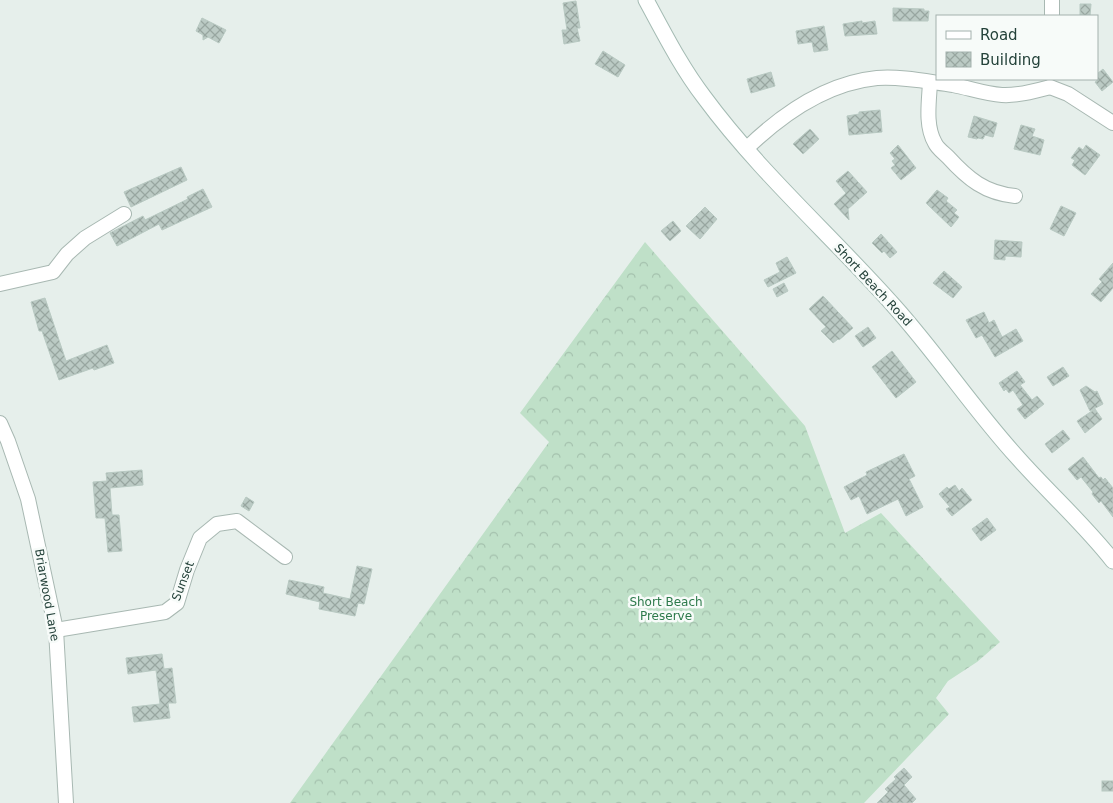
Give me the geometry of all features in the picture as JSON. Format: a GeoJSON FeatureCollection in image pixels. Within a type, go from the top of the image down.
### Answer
{"type":"FeatureCollection","features":[{"type":"Feature","properties":{"kind":"main road","name":"Short Beach Road"},"geometry":{"type":"LineString","coordinates":[[646,0],[693,82],[746,149],[894,306],[925,342],[982,417],[1018,459],[1097,541],[1113,561]]}},
{"type":"Feature","properties":{"kind":"street"},"geometry":{"type":"LineString","coordinates":[[1052,0],[1052,15]]}},
{"type":"Feature","properties":{"kind":"street"},"geometry":{"type":"LineString","coordinates":[[746,149],[795,109],[814,97],[836,87],[878,78],[901,78],[1002,95],[1024,93],[1051,83],[1113,123]]}},
{"type":"Feature","properties":{"kind":"street"},"geometry":{"type":"LineString","coordinates":[[930,83],[929,125],[935,144],[959,169],[981,187],[1001,195],[1015,196]]}},
{"type":"Feature","properties":{"kind":"street"},"geometry":{"type":"LineString","coordinates":[[0,284],[53,272],[66,254],[84,238],[124,214]]}},
{"type":"Feature","properties":{"kind":"street","name":"Briarwood Lane"},"geometry":{"type":"LineString","coordinates":[[0,423],[28,500],[56,630],[66,803]]}},
{"type":"Feature","properties":{"kind":"street","name":"Sunset"},"geometry":{"type":"LineString","coordinates":[[56,630],[165,612],[177,603],[187,570],[200,538],[217,524],[237,521],[285,557]]}},
{"type":"Feature","properties":{"kind":"green space","name":"Short Beach Preserve"},"geometry":{"type":"Polygon","coordinates":[[[645,242],[805,426],[845,533],[881,513],[1000,642],[977,662],[948,681],[936,698],[949,714],[864,803],[290,803],[549,442],[520,413],[645,242]]]}},
{"type":"Feature","properties":{"kind":"building"},"geometry":{"type":"Polygon","coordinates":[[[576,1],[580,28],[577,28],[580,41],[564,44],[562,30],[567,30],[563,3],[576,1]]]}},
{"type":"Feature","properties":{"kind":"building"},"geometry":{"type":"Polygon","coordinates":[[[1080,4],[1091,4],[1090,15],[1080,15],[1080,4]]]}},
{"type":"Feature","properties":{"kind":"building"},"geometry":{"type":"Polygon","coordinates":[[[893,8],[924,9],[924,11],[929,11],[928,21],[893,21],[893,8]]]}},
{"type":"Feature","properties":{"kind":"building"},"geometry":{"type":"Polygon","coordinates":[[[202,18],[226,30],[219,43],[208,37],[203,40],[203,35],[196,31],[202,18]]]}},
{"type":"Feature","properties":{"kind":"building"},"geometry":{"type":"Polygon","coordinates":[[[862,21],[862,23],[875,21],[877,34],[845,36],[843,24],[862,21]]]}},
{"type":"Feature","properties":{"kind":"building"},"geometry":{"type":"Polygon","coordinates":[[[824,26],[828,50],[814,52],[812,42],[798,44],[796,31],[824,26]]]}},
{"type":"Feature","properties":{"kind":"building"},"geometry":{"type":"Polygon","coordinates":[[[603,51],[625,65],[618,77],[595,64],[603,51]]]}},
{"type":"Feature","properties":{"kind":"building"},"geometry":{"type":"Polygon","coordinates":[[[1103,69],[1113,82],[1102,91],[1095,82],[1098,80],[1098,73],[1103,69]]]}},
{"type":"Feature","properties":{"kind":"building"},"geometry":{"type":"Polygon","coordinates":[[[771,72],[775,86],[751,93],[747,79],[771,72]]]}},
{"type":"Feature","properties":{"kind":"building"},"geometry":{"type":"Polygon","coordinates":[[[880,110],[882,132],[849,135],[847,116],[859,114],[859,112],[880,110]]]}},
{"type":"Feature","properties":{"kind":"building"},"geometry":{"type":"Polygon","coordinates":[[[974,116],[997,123],[993,137],[985,135],[983,139],[977,139],[968,137],[974,116]]]}},
{"type":"Feature","properties":{"kind":"building"},"geometry":{"type":"Polygon","coordinates":[[[1021,125],[1035,129],[1032,136],[1044,140],[1040,155],[1014,149],[1021,125]]]}},
{"type":"Feature","properties":{"kind":"building"},"geometry":{"type":"Polygon","coordinates":[[[810,129],[819,139],[803,154],[793,144],[810,129]]]}},
{"type":"Feature","properties":{"kind":"building"},"geometry":{"type":"Polygon","coordinates":[[[898,145],[916,168],[901,180],[891,168],[895,165],[892,161],[895,159],[890,153],[898,145]]]}},
{"type":"Feature","properties":{"kind":"building"},"geometry":{"type":"Polygon","coordinates":[[[1086,145],[1100,155],[1085,175],[1072,165],[1075,160],[1071,158],[1079,147],[1083,150],[1086,145]]]}},
{"type":"Feature","properties":{"kind":"building"},"geometry":{"type":"Polygon","coordinates":[[[181,167],[187,180],[131,207],[124,192],[181,167]]]}},
{"type":"Feature","properties":{"kind":"building"},"geometry":{"type":"Polygon","coordinates":[[[848,171],[867,192],[848,209],[849,220],[834,204],[846,193],[836,181],[848,171]]]}},
{"type":"Feature","properties":{"kind":"building"},"geometry":{"type":"Polygon","coordinates":[[[203,189],[212,207],[162,230],[159,224],[117,246],[110,233],[143,216],[145,220],[188,199],[187,197],[203,189]]]}},
{"type":"Feature","properties":{"kind":"building"},"geometry":{"type":"Polygon","coordinates":[[[937,190],[948,198],[946,201],[957,210],[954,213],[959,217],[951,227],[926,203],[937,190]]]}},
{"type":"Feature","properties":{"kind":"building"},"geometry":{"type":"Polygon","coordinates":[[[1061,206],[1076,213],[1064,236],[1050,229],[1061,206]]]}},
{"type":"Feature","properties":{"kind":"building"},"geometry":{"type":"Polygon","coordinates":[[[705,207],[717,219],[700,239],[686,226],[705,207]]]}},
{"type":"Feature","properties":{"kind":"building"},"geometry":{"type":"Polygon","coordinates":[[[673,221],[681,231],[670,241],[661,231],[673,221]]]}},
{"type":"Feature","properties":{"kind":"building"},"geometry":{"type":"Polygon","coordinates":[[[881,234],[897,252],[890,258],[884,251],[882,253],[872,243],[881,234]]]}},
{"type":"Feature","properties":{"kind":"building"},"geometry":{"type":"Polygon","coordinates":[[[995,240],[1022,242],[1021,257],[1005,256],[1005,260],[994,259],[995,240]]]}},
{"type":"Feature","properties":{"kind":"building"},"geometry":{"type":"Polygon","coordinates":[[[787,257],[796,273],[768,287],[764,280],[780,272],[776,263],[787,257]]]}},
{"type":"Feature","properties":{"kind":"building"},"geometry":{"type":"Polygon","coordinates":[[[1113,263],[1113,288],[1101,302],[1091,294],[1102,282],[1099,279],[1113,263]]]}},
{"type":"Feature","properties":{"kind":"building"},"geometry":{"type":"Polygon","coordinates":[[[944,271],[962,287],[953,298],[933,283],[944,271]]]}},
{"type":"Feature","properties":{"kind":"building"},"geometry":{"type":"Polygon","coordinates":[[[784,283],[788,291],[777,297],[773,289],[784,283]]]}},
{"type":"Feature","properties":{"kind":"building"},"geometry":{"type":"Polygon","coordinates":[[[823,296],[853,328],[833,343],[821,331],[826,327],[809,309],[823,296]]]}},
{"type":"Feature","properties":{"kind":"building"},"geometry":{"type":"Polygon","coordinates":[[[45,298],[66,361],[107,345],[114,363],[59,380],[42,331],[39,331],[31,302],[45,298]]]}},
{"type":"Feature","properties":{"kind":"building"},"geometry":{"type":"Polygon","coordinates":[[[984,312],[989,323],[994,320],[1002,337],[1016,329],[1023,341],[995,357],[982,335],[976,338],[966,320],[984,312]]]}},
{"type":"Feature","properties":{"kind":"building"},"geometry":{"type":"Polygon","coordinates":[[[868,327],[876,338],[863,347],[855,336],[868,327]]]}},
{"type":"Feature","properties":{"kind":"building"},"geometry":{"type":"Polygon","coordinates":[[[892,351],[916,382],[896,398],[872,367],[892,351]]]}},
{"type":"Feature","properties":{"kind":"building"},"geometry":{"type":"Polygon","coordinates":[[[1063,367],[1069,376],[1053,386],[1047,377],[1063,367]]]}},
{"type":"Feature","properties":{"kind":"building"},"geometry":{"type":"Polygon","coordinates":[[[1017,371],[1025,382],[1020,385],[1032,400],[1037,396],[1044,404],[1025,419],[1017,409],[1023,405],[1013,390],[1009,393],[1006,389],[1004,391],[999,383],[1017,371]]]}},
{"type":"Feature","properties":{"kind":"building"},"geometry":{"type":"Polygon","coordinates":[[[1086,386],[1095,392],[1097,391],[1103,404],[1090,411],[1080,390],[1086,386]]]}},
{"type":"Feature","properties":{"kind":"building"},"geometry":{"type":"Polygon","coordinates":[[[1095,409],[1102,419],[1085,433],[1077,421],[1095,409]]]}},
{"type":"Feature","properties":{"kind":"building"},"geometry":{"type":"Polygon","coordinates":[[[1063,430],[1070,439],[1052,453],[1045,444],[1063,430]]]}},
{"type":"Feature","properties":{"kind":"building"},"geometry":{"type":"Polygon","coordinates":[[[904,454],[915,476],[909,479],[923,507],[906,516],[898,499],[867,514],[859,496],[851,500],[844,487],[867,475],[866,472],[904,454]]]}},
{"type":"Feature","properties":{"kind":"building"},"geometry":{"type":"Polygon","coordinates":[[[1083,457],[1099,478],[1101,477],[1103,480],[1105,478],[1113,488],[1113,517],[1101,501],[1099,503],[1081,477],[1077,480],[1068,469],[1083,457]]]}},
{"type":"Feature","properties":{"kind":"building"},"geometry":{"type":"Polygon","coordinates":[[[142,470],[143,485],[110,488],[112,515],[119,515],[122,551],[108,552],[105,518],[96,518],[93,482],[107,481],[106,473],[142,470]]]}},
{"type":"Feature","properties":{"kind":"building"},"geometry":{"type":"Polygon","coordinates":[[[955,485],[959,491],[962,488],[972,500],[952,516],[946,509],[950,507],[939,494],[947,487],[949,489],[955,485]]]}},
{"type":"Feature","properties":{"kind":"building"},"geometry":{"type":"Polygon","coordinates":[[[246,497],[254,502],[249,511],[241,506],[246,497]]]}},
{"type":"Feature","properties":{"kind":"building"},"geometry":{"type":"Polygon","coordinates":[[[987,518],[996,530],[981,541],[972,529],[987,518]]]}},
{"type":"Feature","properties":{"kind":"building"},"geometry":{"type":"Polygon","coordinates":[[[357,566],[372,569],[364,604],[358,603],[355,616],[319,609],[320,602],[286,594],[289,580],[324,587],[323,593],[350,599],[357,566]]]}},
{"type":"Feature","properties":{"kind":"building"},"geometry":{"type":"Polygon","coordinates":[[[162,654],[164,669],[172,668],[176,703],[168,703],[170,718],[134,722],[132,707],[160,704],[156,670],[128,674],[126,658],[162,654]]]}},
{"type":"Feature","properties":{"kind":"building"},"geometry":{"type":"Polygon","coordinates":[[[904,768],[912,777],[904,785],[916,799],[912,803],[877,803],[888,792],[885,789],[896,779],[894,777],[904,768]]]}},
{"type":"Feature","properties":{"kind":"building"},"geometry":{"type":"Polygon","coordinates":[[[1102,781],[1113,781],[1113,791],[1102,791],[1102,781]]]}}]}
